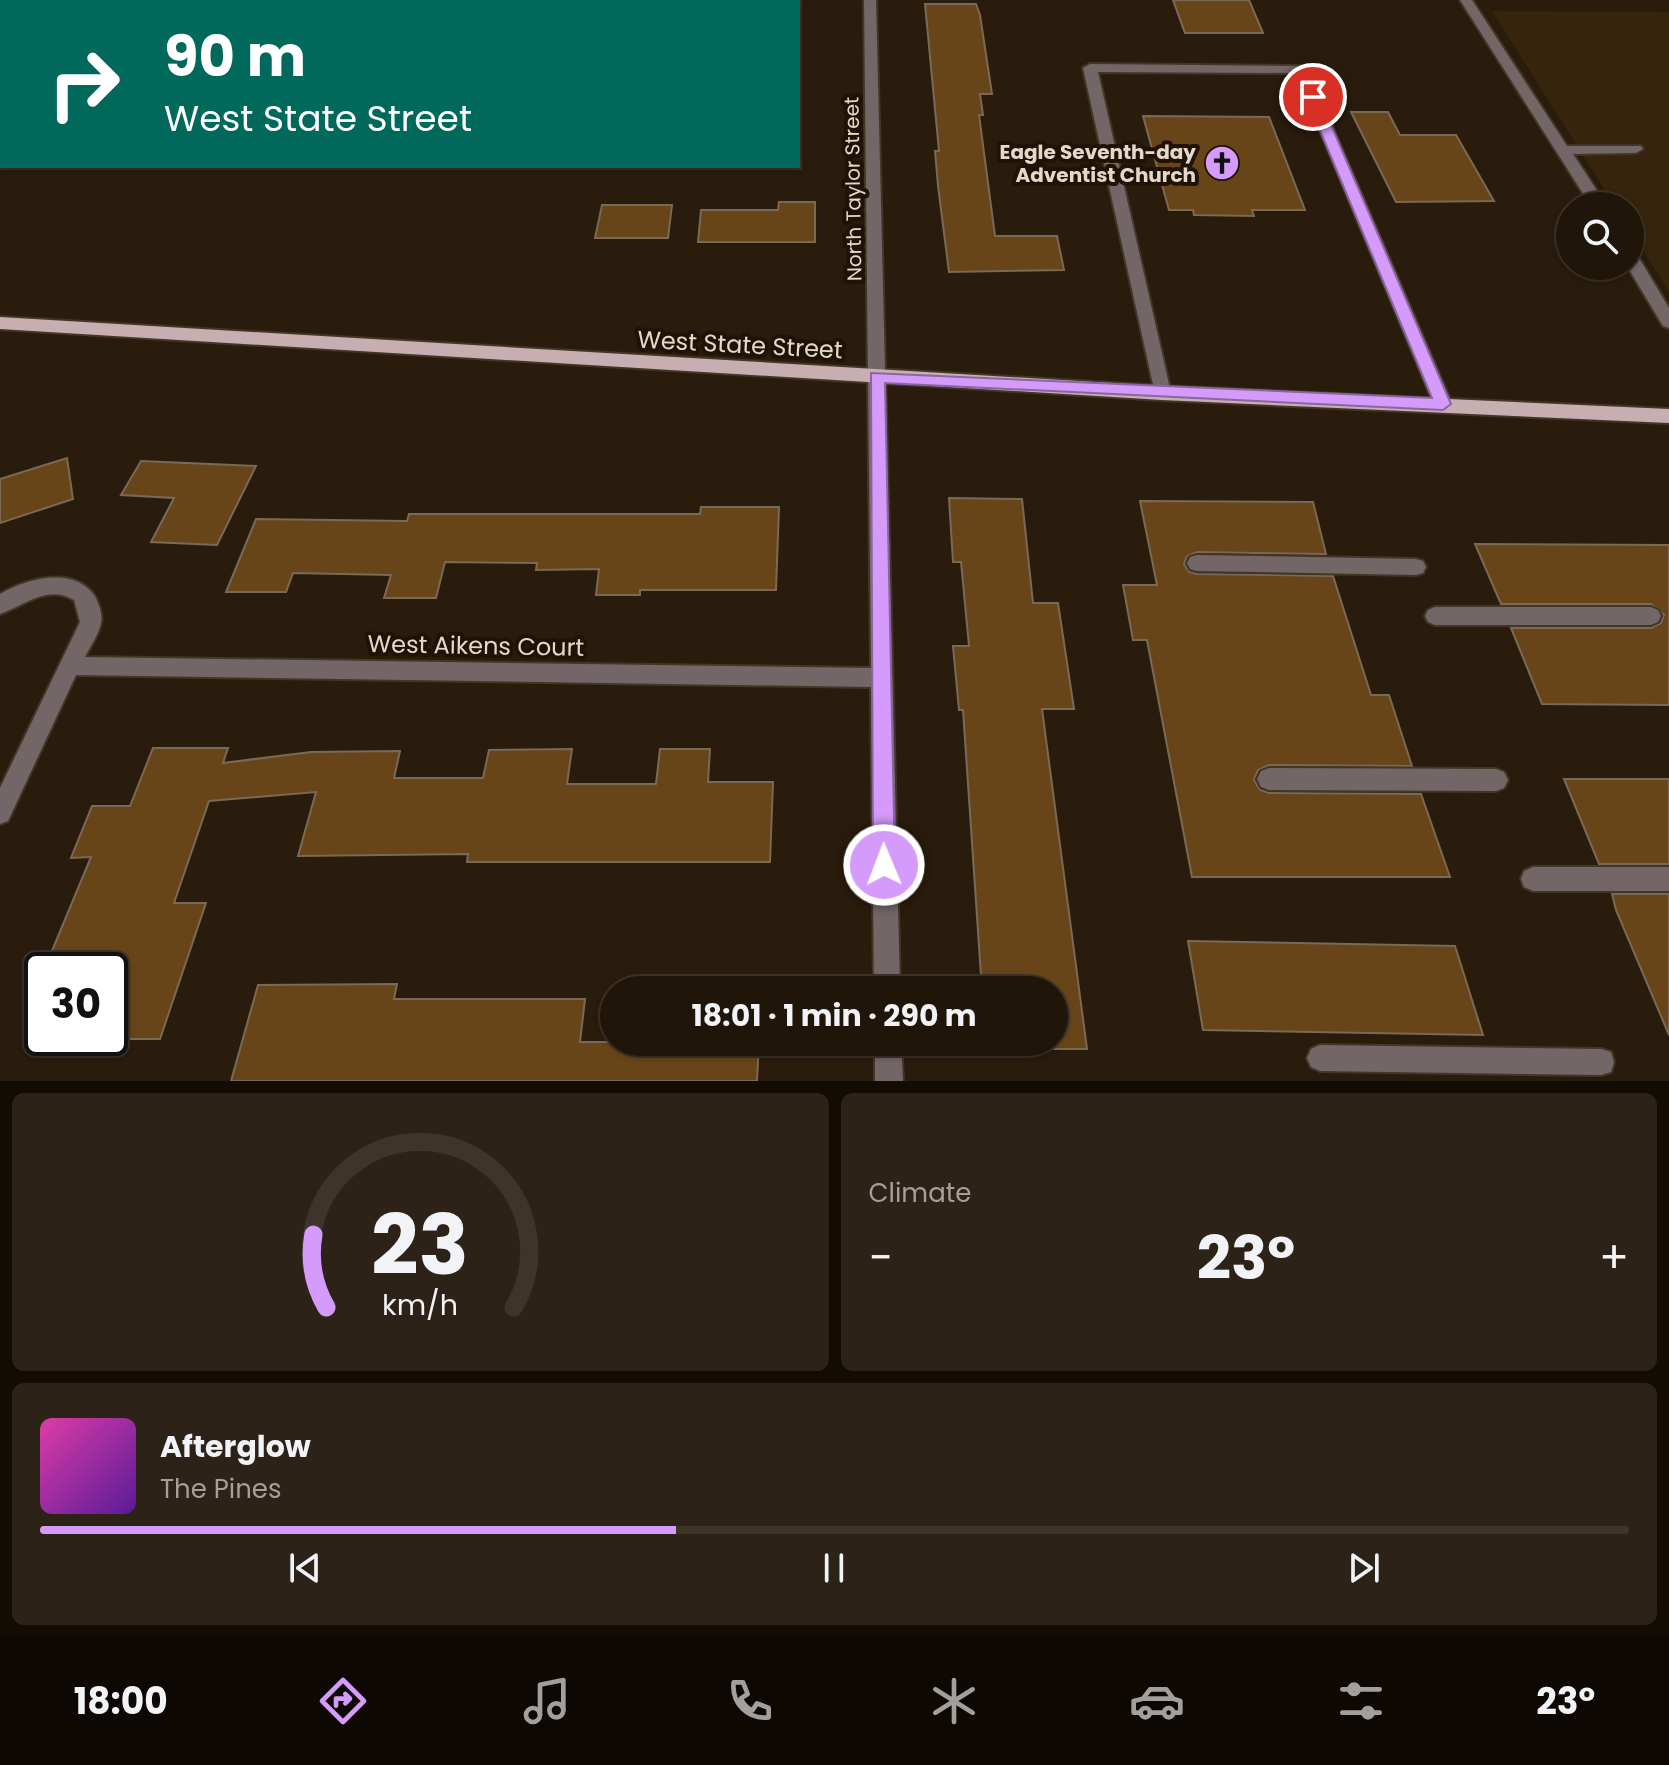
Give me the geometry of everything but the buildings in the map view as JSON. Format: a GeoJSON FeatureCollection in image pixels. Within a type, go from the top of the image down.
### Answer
{"type":"FeatureCollection","features":[{"type":"Feature","properties":{"kind":"main road","name":"West State Street"},"geometry":{"type":"LineString","coordinates":[[0,323],[1162,393],[1669,416]]}},
{"type":"Feature","properties":{"kind":"street","name":"North Taylor Street"},"geometry":{"type":"LineString","coordinates":[[870,0],[887,976]]}},
{"type":"Feature","properties":{"kind":"street"},"geometry":{"type":"LineString","coordinates":[[1466,0],[1591,192]]}},
{"type":"Feature","properties":{"kind":"street"},"geometry":{"type":"LineString","coordinates":[[1162,393],[1090,68],[1301,69],[1443,404]]}},
{"type":"Feature","properties":{"kind":"street"},"geometry":{"type":"LineString","coordinates":[[1566,150],[1636,149]]}},
{"type":"Feature","properties":{"kind":"street"},"geometry":{"type":"LineString","coordinates":[[1644,280],[1669,322]]}},
{"type":"Feature","properties":{"kind":"street"},"geometry":{"type":"LineString","coordinates":[[1197,563],[1416,567]]}},
{"type":"Feature","properties":{"kind":"street"},"geometry":{"type":"LineString","coordinates":[[0,605],[41,586],[75,588],[86,596],[92,608],[91,622],[0,813]]}},
{"type":"Feature","properties":{"kind":"street"},"geometry":{"type":"LineString","coordinates":[[1435,616],[1651,616]]}},
{"type":"Feature","properties":{"kind":"street","name":"West Aikens Court"},"geometry":{"type":"LineString","coordinates":[[71,666],[880,678]]}},
{"type":"Feature","properties":{"kind":"street"},"geometry":{"type":"LineString","coordinates":[[1269,779],[1496,780]]}},
{"type":"Feature","properties":{"kind":"street"},"geometry":{"type":"LineString","coordinates":[[1533,879],[1669,879]]}},
{"type":"Feature","properties":{"kind":"street"},"geometry":{"type":"LineString","coordinates":[[888,1056],[889,1081]]}},
{"type":"Feature","properties":{"kind":"street"},"geometry":{"type":"LineString","coordinates":[[1320,1058],[1601,1062]]}},
{"type":"Feature","properties":{"kind":"shaded area"},"geometry":{"type":"Polygon","coordinates":[[[1492,11],[1669,12],[1669,292],[1644,252],[1644,192],[1606,192],[1492,11]]]}},
{"type":"Feature","properties":{"kind":"place","name":"Eagle Seventh-day Adventist Church"},"geometry":{"type":"Point","coordinates":[1222,163]}},
{"type":"Feature","properties":{"kind":"route"},"geometry":{"type":"LineString","coordinates":[[884,865],[877,377],[1162,393],[1443,404],[1313,97]]}}]}
